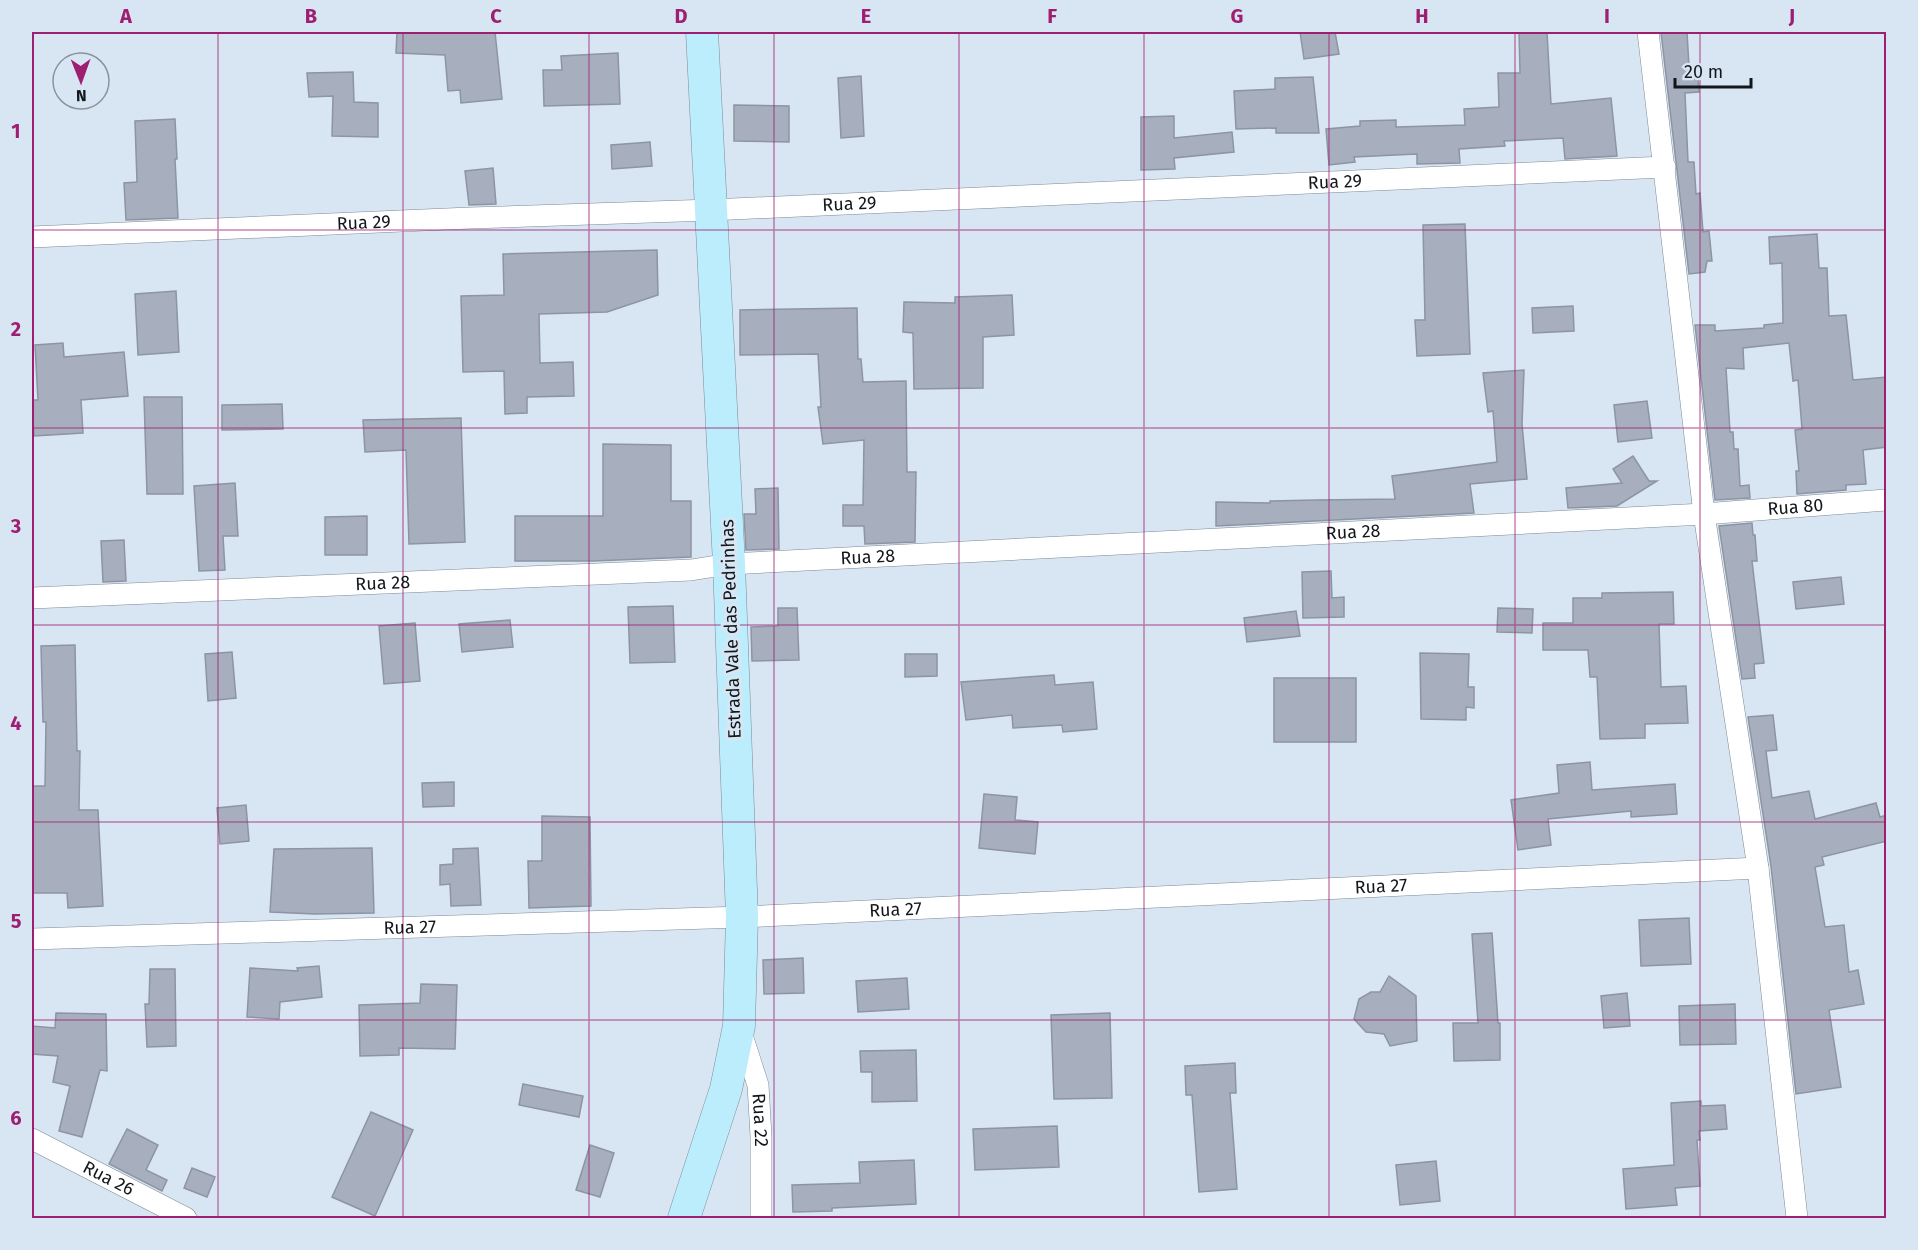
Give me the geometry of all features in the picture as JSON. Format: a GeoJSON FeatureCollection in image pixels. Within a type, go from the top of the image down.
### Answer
{"type":"FeatureCollection","features":[{"type":"Feature","properties":{"kind":"main road","name":"Estrada Vale das Pedrinhas"},"geometry":{"type":"LineString","coordinates":[[684,1218],[726,1089],[739,1026],[742,917],[729,564],[702,32]]}},
{"type":"Feature","properties":{"kind":"street"},"geometry":{"type":"LineString","coordinates":[[1648,32],[1704,514],[1758,868],[1797,1218]]}},
{"type":"Feature","properties":{"kind":"street","name":"Rua 29"},"geometry":{"type":"LineString","coordinates":[[32,237],[458,218],[711,210],[1665,167]]}},
{"type":"Feature","properties":{"kind":"street","name":"Rua 80"},"geometry":{"type":"LineString","coordinates":[[1704,514],[1887,500]]}},
{"type":"Feature","properties":{"kind":"street","name":"Rua 28"},"geometry":{"type":"LineString","coordinates":[[32,598],[679,571],[729,564],[1704,514]]}},
{"type":"Feature","properties":{"kind":"street","name":"Rua 27"},"geometry":{"type":"LineString","coordinates":[[32,939],[742,917],[1758,868]]}},
{"type":"Feature","properties":{"kind":"street","name":"Rua 22"},"geometry":{"type":"LineString","coordinates":[[739,1026],[758,1085],[761,1136],[761,1218]]}},
{"type":"Feature","properties":{"kind":"street","name":"Rua 26"},"geometry":{"type":"LineString","coordinates":[[32,1139],[186,1218]]}},
{"type":"Feature","properties":{"kind":"building"},"geometry":{"type":"Polygon","coordinates":[[[397,32],[495,32],[502,99],[461,103],[460,90],[448,91],[445,55],[396,53],[397,32]]]}},
{"type":"Feature","properties":{"kind":"building"},"geometry":{"type":"Polygon","coordinates":[[[1300,32],[1335,32],[1339,54],[1304,59],[1300,32]]]}},
{"type":"Feature","properties":{"kind":"building"},"geometry":{"type":"Polygon","coordinates":[[[1519,32],[1547,32],[1551,104],[1611,98],[1617,156],[1565,159],[1563,138],[1504,141],[1505,146],[1459,149],[1460,163],[1417,164],[1417,154],[1354,157],[1355,162],[1329,165],[1326,129],[1360,126],[1360,121],[1396,120],[1396,127],[1465,125],[1464,109],[1499,107],[1498,73],[1520,73],[1519,32]]]}},
{"type":"Feature","properties":{"kind":"building"},"geometry":{"type":"Polygon","coordinates":[[[1661,32],[1687,32],[1689,66],[1697,66],[1699,92],[1685,93],[1688,162],[1694,162],[1696,194],[1700,193],[1703,232],[1709,231],[1712,261],[1707,261],[1705,272],[1689,274],[1661,32]]]}},
{"type":"Feature","properties":{"kind":"building"},"geometry":{"type":"Polygon","coordinates":[[[618,53],[620,104],[544,106],[543,70],[562,70],[561,56],[618,53]]]}},
{"type":"Feature","properties":{"kind":"building"},"geometry":{"type":"Polygon","coordinates":[[[353,72],[354,102],[378,103],[378,137],[332,136],[333,96],[309,97],[307,73],[353,72]]]}},
{"type":"Feature","properties":{"kind":"building"},"geometry":{"type":"Polygon","coordinates":[[[861,76],[864,136],[841,138],[838,78],[861,76]]]}},
{"type":"Feature","properties":{"kind":"building"},"geometry":{"type":"Polygon","coordinates":[[[1313,77],[1319,133],[1276,133],[1276,128],[1236,129],[1234,91],[1275,89],[1275,78],[1313,77]]]}},
{"type":"Feature","properties":{"kind":"building"},"geometry":{"type":"Polygon","coordinates":[[[734,105],[789,106],[789,142],[734,141],[734,105]]]}},
{"type":"Feature","properties":{"kind":"building"},"geometry":{"type":"Polygon","coordinates":[[[1174,116],[1174,138],[1232,132],[1234,152],[1174,158],[1175,169],[1141,170],[1141,117],[1174,116]]]}},
{"type":"Feature","properties":{"kind":"building"},"geometry":{"type":"Polygon","coordinates":[[[175,119],[178,218],[126,220],[124,183],[137,182],[135,121],[175,119]]]}},
{"type":"Feature","properties":{"kind":"building"},"geometry":{"type":"Polygon","coordinates":[[[650,142],[652,166],[612,169],[611,145],[650,142]]]}},
{"type":"Feature","properties":{"kind":"building"},"geometry":{"type":"Polygon","coordinates":[[[493,168],[496,204],[469,205],[465,171],[493,168]]]}},
{"type":"Feature","properties":{"kind":"building"},"geometry":{"type":"Polygon","coordinates":[[[1465,224],[1470,354],[1417,356],[1415,320],[1425,320],[1423,225],[1465,224]]]}},
{"type":"Feature","properties":{"kind":"building"},"geometry":{"type":"Polygon","coordinates":[[[1817,234],[1819,268],[1827,268],[1829,316],[1846,315],[1853,380],[1887,377],[1887,447],[1863,450],[1866,484],[1846,485],[1846,490],[1797,494],[1796,471],[1799,471],[1795,430],[1802,429],[1798,380],[1793,381],[1789,343],[1743,348],[1744,369],[1726,368],[1730,432],[1733,432],[1734,449],[1738,449],[1740,486],[1749,485],[1750,498],[1715,500],[1695,325],[1715,325],[1715,331],[1764,328],[1764,325],[1783,323],[1782,263],[1770,264],[1769,237],[1817,234]]]}},
{"type":"Feature","properties":{"kind":"building"},"geometry":{"type":"Polygon","coordinates":[[[657,250],[658,295],[607,312],[539,314],[540,363],[573,362],[574,396],[527,397],[527,413],[505,414],[504,371],[463,372],[461,296],[504,295],[503,254],[657,250]]]}},
{"type":"Feature","properties":{"kind":"building"},"geometry":{"type":"Polygon","coordinates":[[[176,291],[179,352],[138,355],[135,294],[176,291]]]}},
{"type":"Feature","properties":{"kind":"building"},"geometry":{"type":"Polygon","coordinates":[[[1012,295],[1014,335],[983,337],[983,388],[914,389],[913,333],[903,332],[904,302],[955,303],[955,297],[1012,295]]]}},
{"type":"Feature","properties":{"kind":"building"},"geometry":{"type":"Polygon","coordinates":[[[1573,306],[1574,331],[1533,333],[1532,308],[1573,306]]]}},
{"type":"Feature","properties":{"kind":"building"},"geometry":{"type":"Polygon","coordinates":[[[857,308],[858,359],[861,359],[863,382],[906,381],[907,472],[916,472],[915,542],[865,544],[864,526],[843,526],[843,505],[863,505],[864,440],[823,444],[818,407],[821,407],[818,354],[740,355],[740,310],[857,308]]]}},
{"type":"Feature","properties":{"kind":"building"},"geometry":{"type":"Polygon","coordinates":[[[63,343],[64,357],[124,352],[128,396],[81,400],[83,433],[34,436],[32,400],[38,400],[35,345],[63,343]]]}},
{"type":"Feature","properties":{"kind":"building"},"geometry":{"type":"Polygon","coordinates":[[[1524,370],[1522,424],[1527,479],[1470,484],[1474,513],[1216,526],[1216,502],[1270,503],[1270,501],[1395,499],[1392,476],[1497,462],[1493,411],[1488,412],[1483,373],[1524,370]]]}},
{"type":"Feature","properties":{"kind":"building"},"geometry":{"type":"Polygon","coordinates":[[[144,397],[182,397],[183,494],[147,494],[144,397]]]}},
{"type":"Feature","properties":{"kind":"building"},"geometry":{"type":"Polygon","coordinates":[[[1647,401],[1652,438],[1618,442],[1614,405],[1647,401]]]}},
{"type":"Feature","properties":{"kind":"building"},"geometry":{"type":"Polygon","coordinates":[[[282,404],[283,429],[222,430],[222,405],[282,404]]]}},
{"type":"Feature","properties":{"kind":"building"},"geometry":{"type":"Polygon","coordinates":[[[461,418],[465,542],[409,544],[406,450],[365,452],[363,420],[461,418]]]}},
{"type":"Feature","properties":{"kind":"building"},"geometry":{"type":"Polygon","coordinates":[[[603,444],[671,445],[671,501],[691,501],[691,557],[515,561],[515,516],[603,516],[603,444]]]}},
{"type":"Feature","properties":{"kind":"building"},"geometry":{"type":"Polygon","coordinates":[[[1633,456],[1649,481],[1657,481],[1617,506],[1568,508],[1566,488],[1622,483],[1613,469],[1633,456]]]}},
{"type":"Feature","properties":{"kind":"building"},"geometry":{"type":"Polygon","coordinates":[[[235,483],[238,536],[223,536],[225,570],[199,571],[194,486],[235,483]]]}},
{"type":"Feature","properties":{"kind":"building"},"geometry":{"type":"Polygon","coordinates":[[[778,488],[779,549],[746,550],[744,514],[756,514],[755,489],[778,488]]]}},
{"type":"Feature","properties":{"kind":"building"},"geometry":{"type":"Polygon","coordinates":[[[367,516],[367,555],[325,555],[325,517],[367,516]]]}},
{"type":"Feature","properties":{"kind":"building"},"geometry":{"type":"Polygon","coordinates":[[[1752,523],[1757,561],[1752,561],[1764,663],[1754,664],[1755,678],[1742,679],[1719,526],[1752,523]]]}},
{"type":"Feature","properties":{"kind":"building"},"geometry":{"type":"Polygon","coordinates":[[[124,540],[126,581],[103,582],[101,541],[124,540]]]}},
{"type":"Feature","properties":{"kind":"building"},"geometry":{"type":"Polygon","coordinates":[[[1331,571],[1332,598],[1344,597],[1344,617],[1303,618],[1302,572],[1331,571]]]}},
{"type":"Feature","properties":{"kind":"building"},"geometry":{"type":"Polygon","coordinates":[[[1841,577],[1844,604],[1796,609],[1793,582],[1841,577]]]}},
{"type":"Feature","properties":{"kind":"building"},"geometry":{"type":"Polygon","coordinates":[[[1673,592],[1674,624],[1659,624],[1661,687],[1686,686],[1688,723],[1645,724],[1645,738],[1600,739],[1597,677],[1590,677],[1588,650],[1543,650],[1543,623],[1573,623],[1573,598],[1602,598],[1602,593],[1673,592]]]}},
{"type":"Feature","properties":{"kind":"building"},"geometry":{"type":"Polygon","coordinates":[[[673,606],[675,662],[630,663],[628,607],[673,606]]]}},
{"type":"Feature","properties":{"kind":"building"},"geometry":{"type":"Polygon","coordinates":[[[778,608],[797,608],[799,660],[752,661],[751,627],[778,626],[778,608]]]}},
{"type":"Feature","properties":{"kind":"building"},"geometry":{"type":"Polygon","coordinates":[[[1498,608],[1533,609],[1532,633],[1497,632],[1498,608]]]}},
{"type":"Feature","properties":{"kind":"building"},"geometry":{"type":"Polygon","coordinates":[[[1296,611],[1300,636],[1247,642],[1244,618],[1296,611]]]}},
{"type":"Feature","properties":{"kind":"building"},"geometry":{"type":"Polygon","coordinates":[[[510,620],[513,647],[462,652],[459,624],[510,620]]]}},
{"type":"Feature","properties":{"kind":"building"},"geometry":{"type":"Polygon","coordinates":[[[415,623],[420,681],[384,684],[379,626],[415,623]]]}},
{"type":"Feature","properties":{"kind":"building"},"geometry":{"type":"Polygon","coordinates":[[[75,645],[77,751],[80,751],[79,810],[98,810],[103,906],[68,908],[67,893],[32,893],[32,786],[45,786],[46,722],[43,722],[41,646],[75,645]]]}},
{"type":"Feature","properties":{"kind":"building"},"geometry":{"type":"Polygon","coordinates":[[[232,652],[236,698],[208,701],[205,654],[232,652]]]}},
{"type":"Feature","properties":{"kind":"building"},"geometry":{"type":"Polygon","coordinates":[[[1420,653],[1469,654],[1468,687],[1474,687],[1474,708],[1466,707],[1466,720],[1421,719],[1420,653]]]}},
{"type":"Feature","properties":{"kind":"building"},"geometry":{"type":"Polygon","coordinates":[[[905,654],[937,654],[937,676],[905,677],[905,654]]]}},
{"type":"Feature","properties":{"kind":"building"},"geometry":{"type":"Polygon","coordinates":[[[1054,675],[1055,685],[1093,682],[1097,729],[1063,732],[1062,725],[1013,728],[1012,715],[966,720],[961,682],[1054,675]]]}},
{"type":"Feature","properties":{"kind":"building"},"geometry":{"type":"Polygon","coordinates":[[[1274,678],[1356,678],[1356,742],[1274,742],[1274,678]]]}},
{"type":"Feature","properties":{"kind":"building"},"geometry":{"type":"Polygon","coordinates":[[[1773,715],[1777,750],[1766,751],[1772,798],[1809,791],[1815,819],[1876,803],[1880,817],[1887,815],[1887,841],[1822,857],[1824,865],[1815,867],[1825,927],[1844,925],[1849,972],[1858,970],[1864,1004],[1829,1010],[1841,1087],[1796,1094],[1771,866],[1748,717],[1773,715]]]}},
{"type":"Feature","properties":{"kind":"building"},"geometry":{"type":"Polygon","coordinates":[[[1590,762],[1592,790],[1675,784],[1677,814],[1631,817],[1631,811],[1548,819],[1551,845],[1518,850],[1511,800],[1559,793],[1557,765],[1590,762]]]}},
{"type":"Feature","properties":{"kind":"building"},"geometry":{"type":"Polygon","coordinates":[[[454,782],[454,806],[423,807],[422,783],[454,782]]]}},
{"type":"Feature","properties":{"kind":"building"},"geometry":{"type":"Polygon","coordinates":[[[984,794],[1017,797],[1015,820],[1038,822],[1035,854],[979,848],[984,794]]]}},
{"type":"Feature","properties":{"kind":"building"},"geometry":{"type":"Polygon","coordinates":[[[246,805],[249,841],[220,844],[217,808],[246,805]]]}},
{"type":"Feature","properties":{"kind":"building"},"geometry":{"type":"Polygon","coordinates":[[[542,816],[590,817],[591,906],[529,908],[528,861],[542,861],[542,816]]]}},
{"type":"Feature","properties":{"kind":"building"},"geometry":{"type":"Polygon","coordinates":[[[372,848],[374,913],[270,912],[274,849],[372,848]]]}},
{"type":"Feature","properties":{"kind":"building"},"geometry":{"type":"Polygon","coordinates":[[[478,848],[481,905],[451,906],[450,884],[440,885],[440,865],[453,864],[453,849],[478,848]]]}},
{"type":"Feature","properties":{"kind":"building"},"geometry":{"type":"Polygon","coordinates":[[[1689,918],[1691,964],[1641,966],[1639,920],[1689,918]]]}},
{"type":"Feature","properties":{"kind":"building"},"geometry":{"type":"Polygon","coordinates":[[[1492,933],[1498,1023],[1500,1023],[1500,1060],[1454,1061],[1453,1023],[1478,1023],[1472,934],[1492,933]]]}},
{"type":"Feature","properties":{"kind":"building"},"geometry":{"type":"Polygon","coordinates":[[[803,958],[804,993],[764,994],[763,960],[803,958]]]}},
{"type":"Feature","properties":{"kind":"building"},"geometry":{"type":"Polygon","coordinates":[[[319,966],[322,997],[280,1002],[279,1019],[247,1017],[250,968],[298,971],[297,968],[319,966]]]}},
{"type":"Feature","properties":{"kind":"building"},"geometry":{"type":"Polygon","coordinates":[[[150,969],[175,969],[176,1046],[147,1047],[145,1004],[149,1004],[150,969]]]}},
{"type":"Feature","properties":{"kind":"building"},"geometry":{"type":"Polygon","coordinates":[[[1389,976],[1416,996],[1417,1041],[1390,1046],[1384,1034],[1366,1032],[1354,1019],[1359,999],[1371,992],[1380,992],[1389,976]]]}},
{"type":"Feature","properties":{"kind":"building"},"geometry":{"type":"Polygon","coordinates":[[[907,978],[909,1009],[858,1012],[856,981],[907,978]]]}},
{"type":"Feature","properties":{"kind":"building"},"geometry":{"type":"Polygon","coordinates":[[[421,984],[457,985],[455,1049],[399,1048],[399,1055],[360,1056],[359,1005],[420,1003],[421,984]]]}},
{"type":"Feature","properties":{"kind":"building"},"geometry":{"type":"Polygon","coordinates":[[[1627,993],[1630,1026],[1604,1028],[1601,996],[1627,993]]]}},
{"type":"Feature","properties":{"kind":"building"},"geometry":{"type":"Polygon","coordinates":[[[1735,1004],[1736,1044],[1680,1045],[1679,1006],[1735,1004]]]}},
{"type":"Feature","properties":{"kind":"building"},"geometry":{"type":"Polygon","coordinates":[[[56,1013],[106,1014],[107,1071],[100,1070],[82,1137],[59,1131],[70,1086],[53,1082],[58,1056],[32,1054],[32,1026],[55,1028],[56,1013]]]}},
{"type":"Feature","properties":{"kind":"building"},"geometry":{"type":"Polygon","coordinates":[[[1110,1013],[1112,1098],[1054,1099],[1051,1015],[1110,1013]]]}},
{"type":"Feature","properties":{"kind":"building"},"geometry":{"type":"Polygon","coordinates":[[[916,1050],[917,1101],[872,1102],[872,1072],[861,1072],[860,1051],[916,1050]]]}},
{"type":"Feature","properties":{"kind":"building"},"geometry":{"type":"Polygon","coordinates":[[[1235,1063],[1236,1093],[1230,1093],[1237,1189],[1199,1192],[1192,1095],[1186,1095],[1185,1066],[1235,1063]]]}},
{"type":"Feature","properties":{"kind":"building"},"geometry":{"type":"Polygon","coordinates":[[[523,1084],[583,1096],[579,1117],[519,1105],[523,1084]]]}},
{"type":"Feature","properties":{"kind":"building"},"geometry":{"type":"Polygon","coordinates":[[[1701,1101],[1701,1106],[1725,1105],[1727,1129],[1699,1131],[1700,1140],[1697,1140],[1700,1186],[1675,1188],[1677,1205],[1626,1209],[1623,1169],[1674,1165],[1671,1103],[1701,1101]]]}},
{"type":"Feature","properties":{"kind":"building"},"geometry":{"type":"Polygon","coordinates":[[[371,1112],[413,1130],[375,1216],[332,1197],[371,1112]]]}},
{"type":"Feature","properties":{"kind":"building"},"geometry":{"type":"Polygon","coordinates":[[[1057,1126],[1059,1167],[975,1170],[973,1129],[1057,1126]]]}},
{"type":"Feature","properties":{"kind":"building"},"geometry":{"type":"Polygon","coordinates":[[[127,1129],[158,1145],[146,1170],[167,1180],[162,1191],[109,1164],[127,1129]]]}},
{"type":"Feature","properties":{"kind":"building"},"geometry":{"type":"Polygon","coordinates":[[[590,1145],[614,1153],[600,1197],[576,1190],[590,1145]]]}},
{"type":"Feature","properties":{"kind":"building"},"geometry":{"type":"Polygon","coordinates":[[[914,1160],[916,1204],[793,1212],[792,1185],[860,1183],[859,1162],[914,1160]]]}},
{"type":"Feature","properties":{"kind":"building"},"geometry":{"type":"Polygon","coordinates":[[[1436,1161],[1440,1201],[1400,1205],[1396,1165],[1436,1161]]]}},
{"type":"Feature","properties":{"kind":"building"},"geometry":{"type":"Polygon","coordinates":[[[192,1168],[215,1177],[207,1197],[184,1188],[192,1168]]]}}]}
